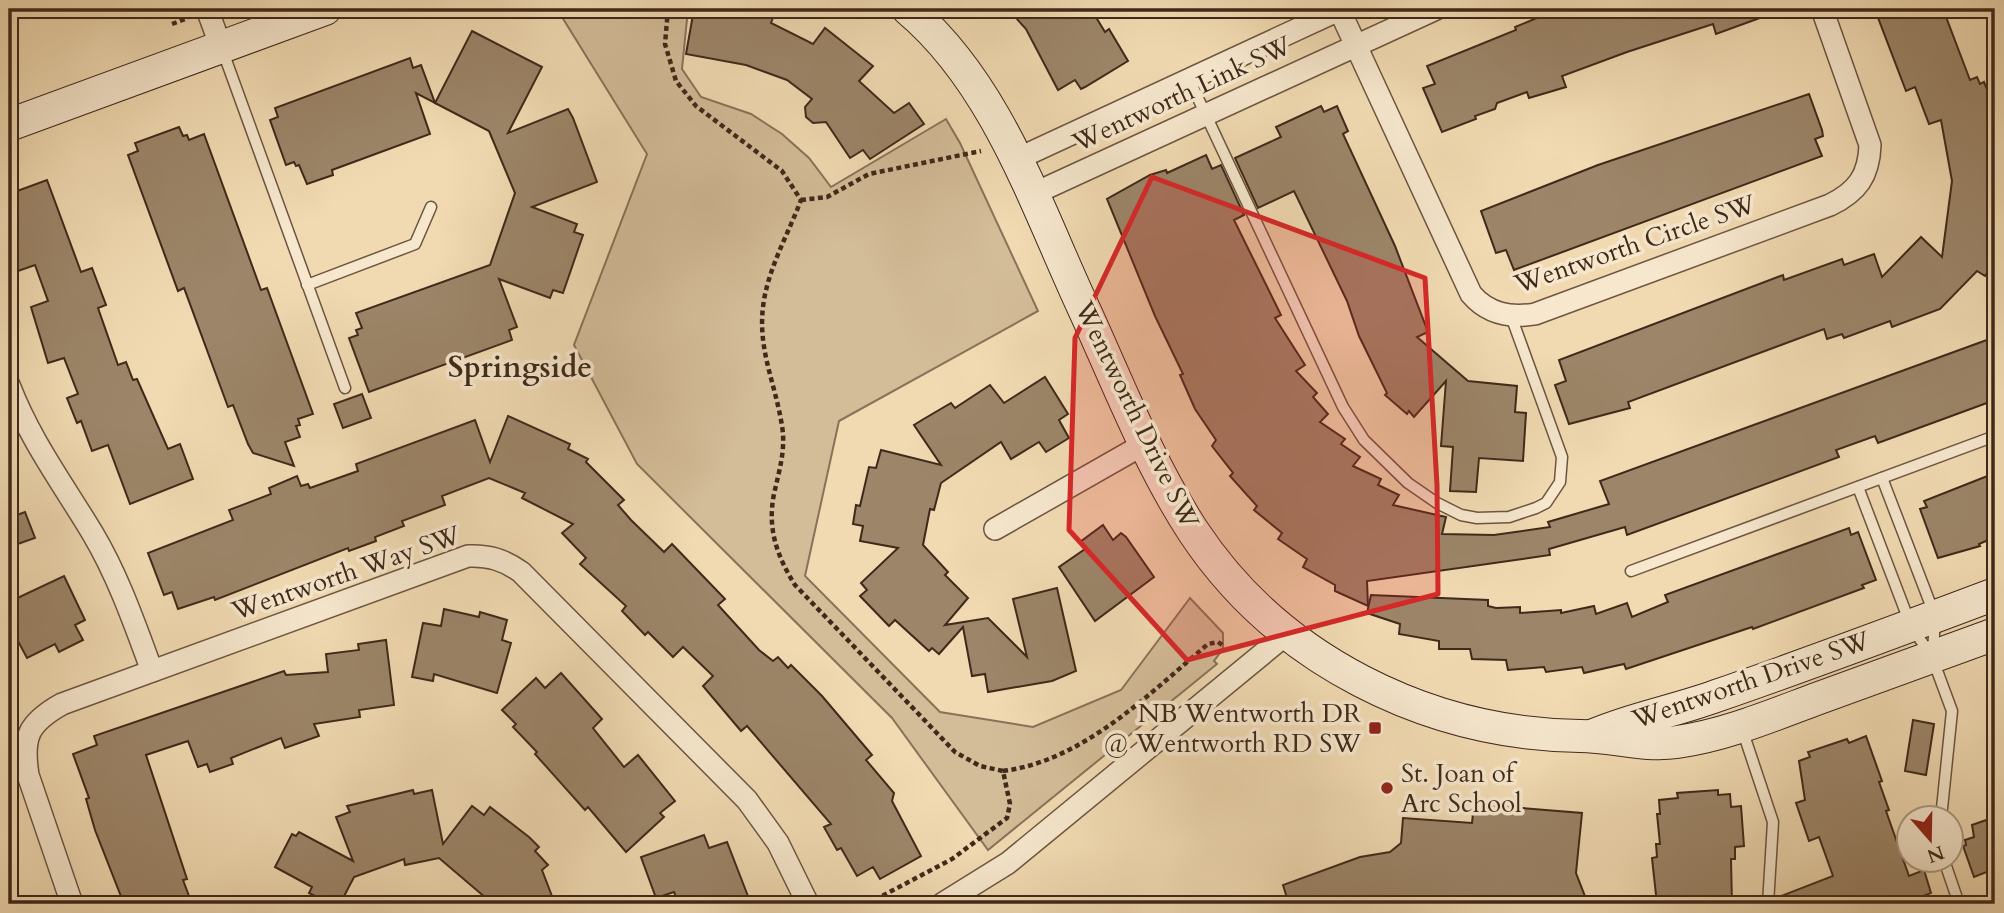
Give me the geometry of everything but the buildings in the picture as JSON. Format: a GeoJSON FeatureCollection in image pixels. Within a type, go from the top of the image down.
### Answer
{"type":"FeatureCollection","features":[{"type":"Feature","properties":{"kind":"street"},"geometry":{"type":"LineString","coordinates":[[207,9],[221,47]]}},
{"type":"Feature","properties":{"kind":"street"},"geometry":{"type":"LineString","coordinates":[[9,125],[325,9]]}},
{"type":"Feature","properties":{"kind":"street","name":"Wentworth Drive SW"},"geometry":{"type":"LineString","coordinates":[[908,9],[925,23],[959,64],[1010,149],[1146,443],[1195,534],[1244,592],[1288,634],[1387,696],[1424,711],[1504,731],[1663,743],[1742,727],[1995,634]]}},
{"type":"Feature","properties":{"kind":"street","name":"Wentworth Link SW"},"geometry":{"type":"LineString","coordinates":[[1010,149],[1189,79],[1339,9]]}},
{"type":"Feature","properties":{"kind":"street","name":"Wentworth Circle SW"},"geometry":{"type":"LineString","coordinates":[[1339,9],[1471,294],[1480,305],[1511,316],[1535,314],[1830,205],[1858,187],[1867,166],[1870,145],[1822,9]]}},
{"type":"Feature","properties":{"kind":"street"},"geometry":{"type":"LineString","coordinates":[[1357,45],[1436,9]]}},
{"type":"Feature","properties":{"kind":"street","name":"Wentworth Link SW"},"geometry":{"type":"LineString","coordinates":[[1031,194],[1357,45]]}},
{"type":"Feature","properties":{"kind":"street"},"geometry":{"type":"LineString","coordinates":[[9,385],[29,433],[93,535],[111,569],[152,671]]}},
{"type":"Feature","properties":{"kind":"street"},"geometry":{"type":"LineString","coordinates":[[995,528],[1146,443]]}},
{"type":"Feature","properties":{"kind":"street","name":"Wentworth Way SW"},"geometry":{"type":"LineString","coordinates":[[72,904],[28,775],[26,760],[29,730],[43,715],[62,704],[468,556],[483,556],[507,562],[521,572],[747,800],[778,843],[808,904]]}},
{"type":"Feature","properties":{"kind":"street","name":"Wentworth Drive SW"},"geometry":{"type":"LineString","coordinates":[[1591,736],[1635,718],[1682,708],[1995,594]]}},
{"type":"Feature","properties":{"kind":"street"},"geometry":{"type":"LineString","coordinates":[[942,904],[1008,863],[1288,634]]}},
{"type":"Feature","properties":{"kind":"lane"},"geometry":{"type":"LineString","coordinates":[[221,47],[345,388]]}},
{"type":"Feature","properties":{"kind":"lane"},"geometry":{"type":"LineString","coordinates":[[1189,79],[1343,407],[1364,440],[1408,483],[1461,516],[1495,518],[1536,508],[1546,503],[1560,482],[1562,457],[1511,316]]}},
{"type":"Feature","properties":{"kind":"lane"},"geometry":{"type":"LineString","coordinates":[[307,285],[415,244],[431,207]]}},
{"type":"Feature","properties":{"kind":"lane"},"geometry":{"type":"LineString","coordinates":[[1631,571],[1995,436]]}},
{"type":"Feature","properties":{"kind":"lane"},"geometry":{"type":"LineString","coordinates":[[1882,478],[1933,657],[1952,711],[1942,804]]}},
{"type":"Feature","properties":{"kind":"lane"},"geometry":{"type":"LineString","coordinates":[[1858,487],[1923,621],[1933,657]]}},
{"type":"Feature","properties":{"kind":"lane"},"geometry":{"type":"LineString","coordinates":[[1742,727],[1773,822],[1768,904]]}},
{"type":"Feature","properties":{"kind":"lane"},"geometry":{"type":"LineString","coordinates":[[1949,874],[1959,904]]}},
{"type":"Feature","properties":{"kind":"path"},"geometry":{"type":"LineString","coordinates":[[668,9],[665,44],[676,80],[696,106],[782,171],[801,200]]}},
{"type":"Feature","properties":{"kind":"path"},"geometry":{"type":"LineString","coordinates":[[801,200],[827,197],[870,174],[1010,149]]}},
{"type":"Feature","properties":{"kind":"path"},"geometry":{"type":"LineString","coordinates":[[801,200],[772,273],[764,301],[762,348],[783,427],[783,459],[771,518],[777,552],[795,585],[955,752],[980,766],[1003,771],[1026,768],[1077,745],[1139,703],[1208,644],[1217,642],[1225,647]]}},
{"type":"Feature","properties":{"kind":"path"},"geometry":{"type":"LineString","coordinates":[[867,904],[952,859],[1007,818],[1010,804],[1003,771]]}},
{"type":"Feature","properties":{"kind":"highlighted area"},"geometry":{"type":"Polygon","coordinates":[[[1152,177],[1425,278],[1437,485],[1438,594],[1187,660],[1069,530],[1075,338],[1152,177]]]}},
{"type":"Feature","properties":{"kind":"shaded area"},"geometry":{"type":"Polygon","coordinates":[[[557,9],[688,9],[682,69],[701,97],[751,114],[782,134],[809,158],[831,187],[946,119],[960,143],[1038,311],[839,421],[805,576],[940,712],[1033,727],[1121,690],[1190,598],[1223,633],[1223,649],[1214,661],[1217,664],[988,850],[892,718],[637,464],[574,345],[647,154],[557,9]]]}},
{"type":"Feature","properties":{"kind":"place","name":"NB Wentworth DR @ Wentworth RD SW"},"geometry":{"type":"Point","coordinates":[1375,728]}},
{"type":"Feature","properties":{"kind":"place","name":"St. Joan of Arc School"},"geometry":{"type":"Point","coordinates":[1387,788]}},
{"type":"Feature","properties":{"kind":"district","name":"Springside"},"geometry":{"type":"Point","coordinates":[520,367]}}]}
